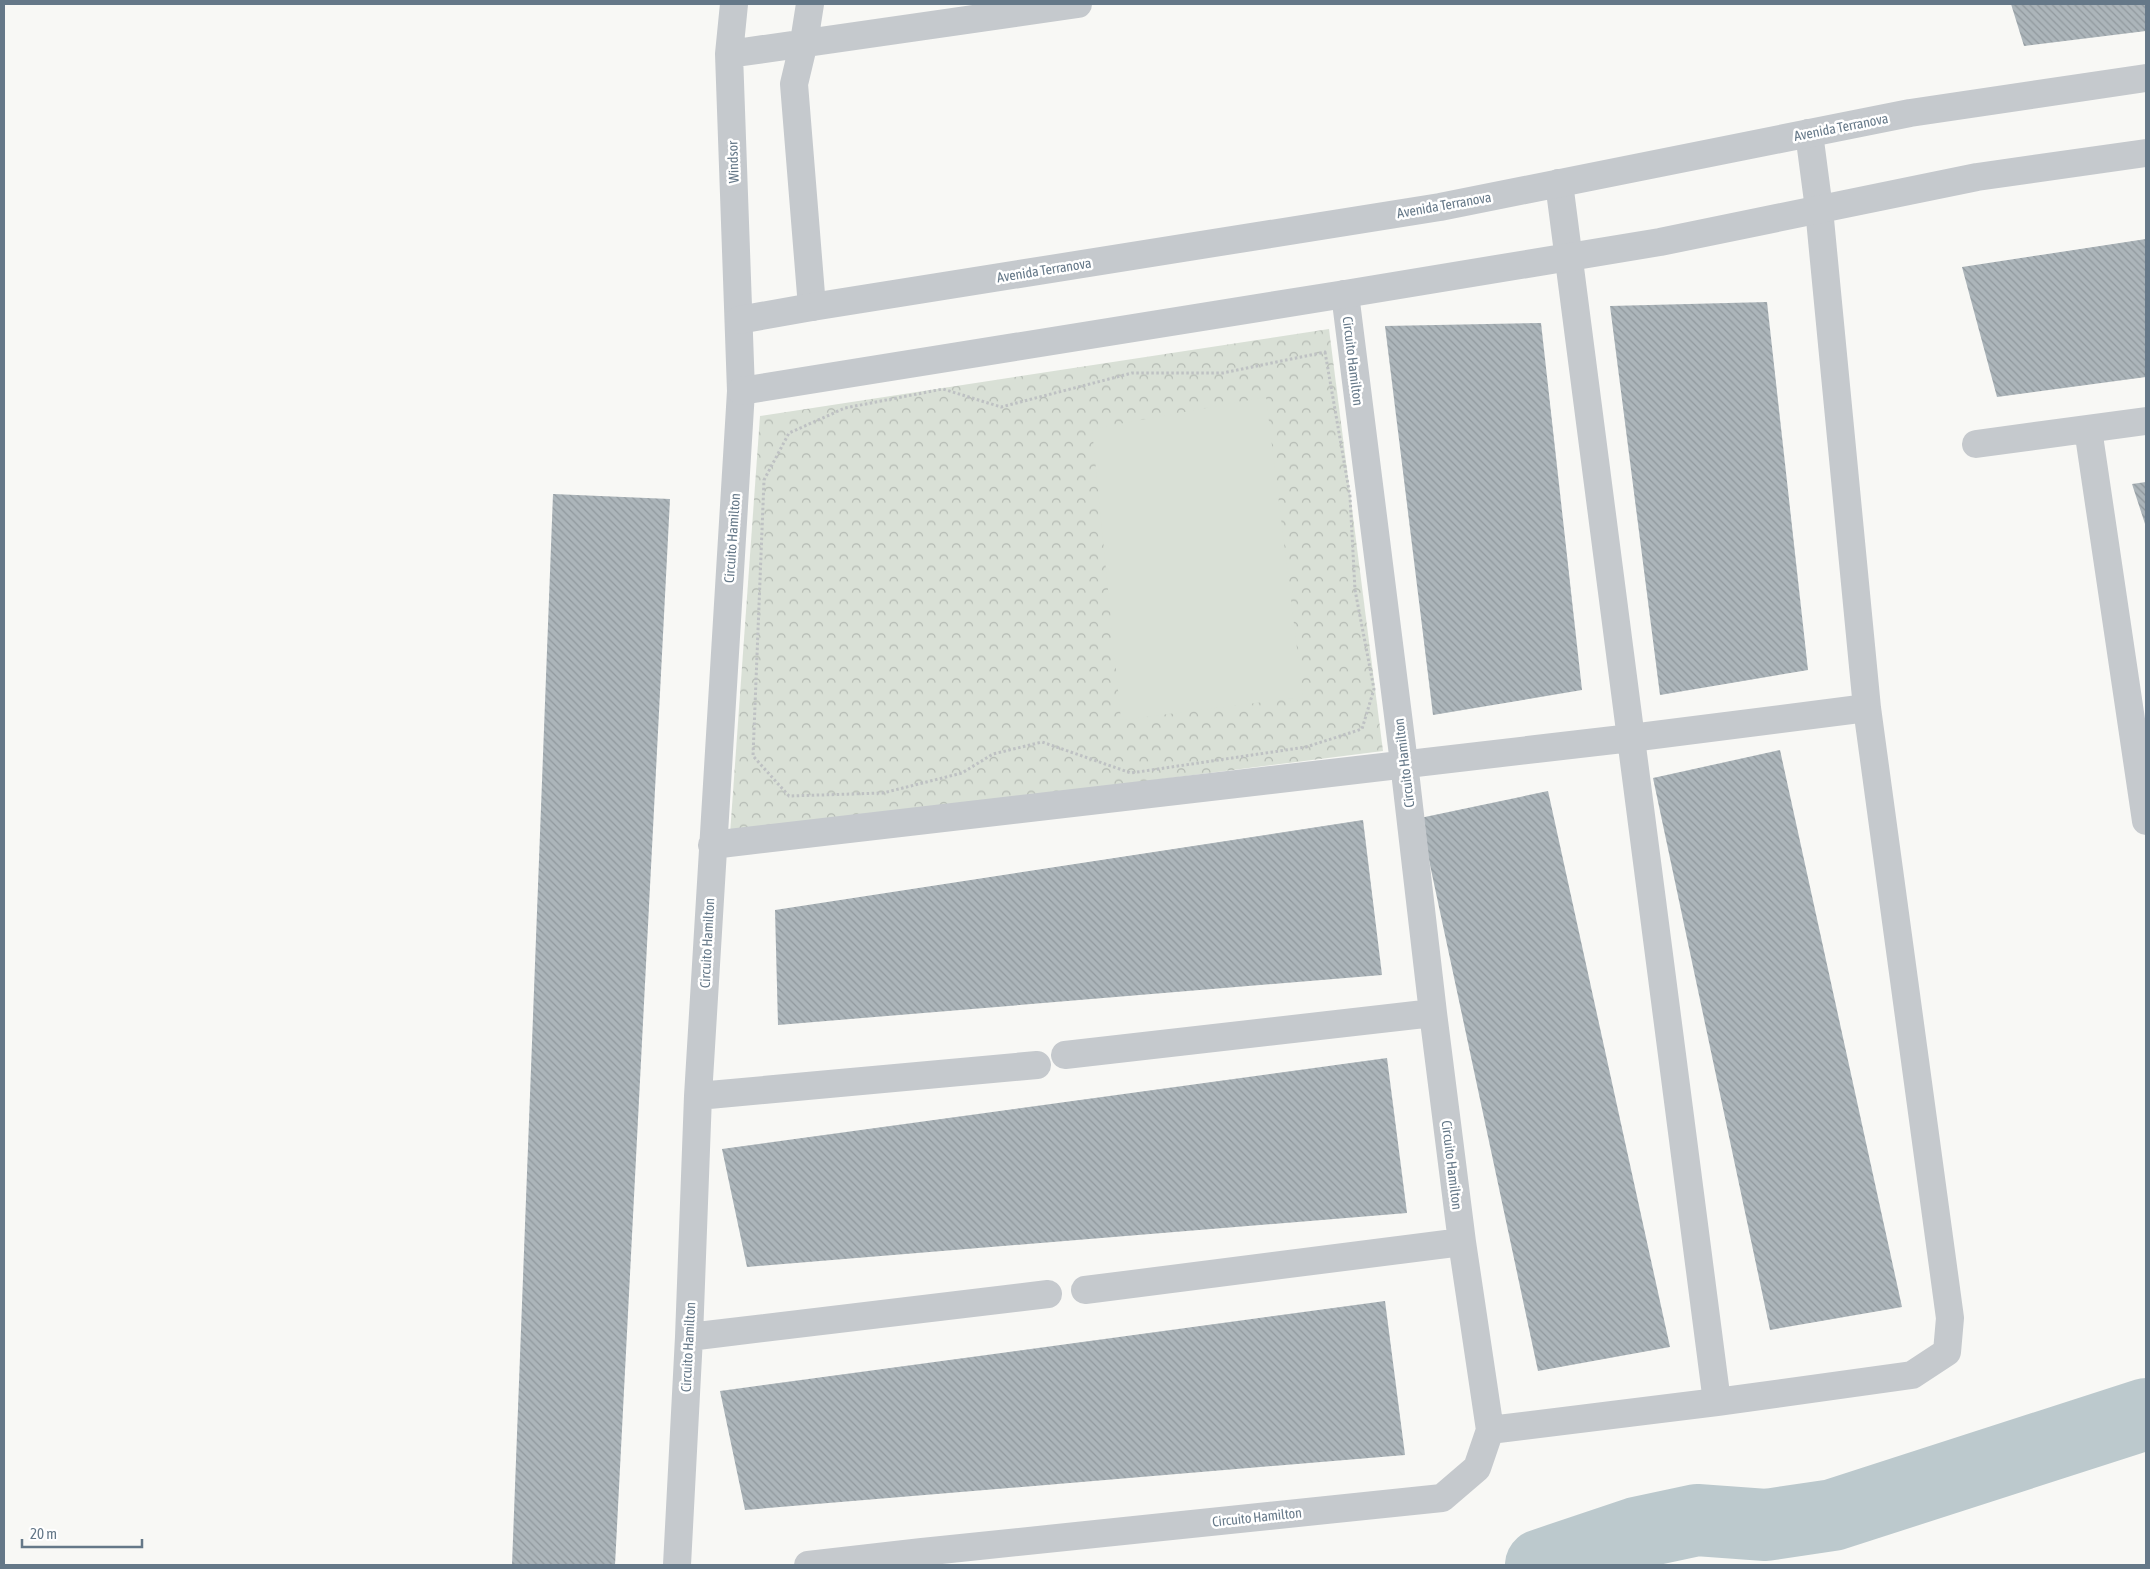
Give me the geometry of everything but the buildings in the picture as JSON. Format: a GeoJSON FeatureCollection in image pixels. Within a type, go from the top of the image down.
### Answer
{"type":"FeatureCollection","features":[{"type":"Feature","properties":{"kind":"street","name":"Windsor"},"geometry":{"type":"LineString","coordinates":[[734,4],[730,54],[739,320]]}},
{"type":"Feature","properties":{"kind":"street"},"geometry":{"type":"LineString","coordinates":[[810,4],[804,42],[794,84],[812,307]]}},
{"type":"Feature","properties":{"kind":"street"},"geometry":{"type":"LineString","coordinates":[[730,54],[1069,4]]}},
{"type":"Feature","properties":{"kind":"street","name":"Avenida Terranova"},"geometry":{"type":"LineString","coordinates":[[739,320],[1440,207],[1927,110],[2146,78]]}},
{"type":"Feature","properties":{"kind":"street"},"geometry":{"type":"LineString","coordinates":[[1490,1430],[1717,1402],[1912,1375],[1947,1352],[1950,1318],[1867,708],[1819,209],[1809,133]]}},
{"type":"Feature","properties":{"kind":"street"},"geometry":{"type":"LineString","coordinates":[[741,391],[1660,242],[1977,177],[2146,153]]}},
{"type":"Feature","properties":{"kind":"street"},"geometry":{"type":"LineString","coordinates":[[1558,183],[1717,1402]]}},
{"type":"Feature","properties":{"kind":"street","name":"Circuito Hamilton"},"geometry":{"type":"LineString","coordinates":[[808,1565],[921,1559],[1442,1498],[1477,1468],[1490,1430],[1462,1242],[1345,294]]}},
{"type":"Feature","properties":{"kind":"street","name":"Circuito Hamilton"},"geometry":{"type":"LineString","coordinates":[[677,1565],[689,1338],[698,1096],[741,391],[739,320]]}},
{"type":"Feature","properties":{"kind":"street"},"geometry":{"type":"LineString","coordinates":[[1976,444],[2146,421]]}},
{"type":"Feature","properties":{"kind":"street"},"geometry":{"type":"LineString","coordinates":[[2088,429],[2136,682],[2146,821]]}},
{"type":"Feature","properties":{"kind":"street"},"geometry":{"type":"LineString","coordinates":[[712,845],[1631,738],[1867,708]]}},
{"type":"Feature","properties":{"kind":"street"},"geometry":{"type":"LineString","coordinates":[[1065,1055],[1433,1014]]}},
{"type":"Feature","properties":{"kind":"street"},"geometry":{"type":"LineString","coordinates":[[698,1096],[1037,1065]]}},
{"type":"Feature","properties":{"kind":"street"},"geometry":{"type":"LineString","coordinates":[[1085,1290],[1462,1242]]}},
{"type":"Feature","properties":{"kind":"street"},"geometry":{"type":"LineString","coordinates":[[689,1338],[1048,1294]]}},
{"type":"Feature","properties":{"kind":"path"},"geometry":{"type":"LineString","coordinates":[[1325,352],[1350,496],[1355,590],[1374,688],[1362,729],[1306,747],[1131,773],[1042,742],[993,754],[962,773],[883,793],[788,796],[752,756],[764,480],[789,434],[845,408],[943,389],[1001,407],[1132,373],[1223,373],[1325,352]]}},
{"type":"Feature","properties":{"kind":"green space"},"geometry":{"type":"Polygon","coordinates":[[[1329,329],[1383,751],[730,834],[760,416],[1329,329]]]}},
{"type":"Feature","properties":{"kind":"green space"},"geometry":{"type":"Polygon","coordinates":[[[1266,397],[1303,697],[1121,720],[1092,429],[1266,397]]]}},
{"type":"Feature","properties":{"kind":"waterway"},"geometry":{"type":"LineString","coordinates":[[1541,1565],[1636,1533],[1697,1520],[1766,1525],[1833,1515],[2146,1414]]}}]}
